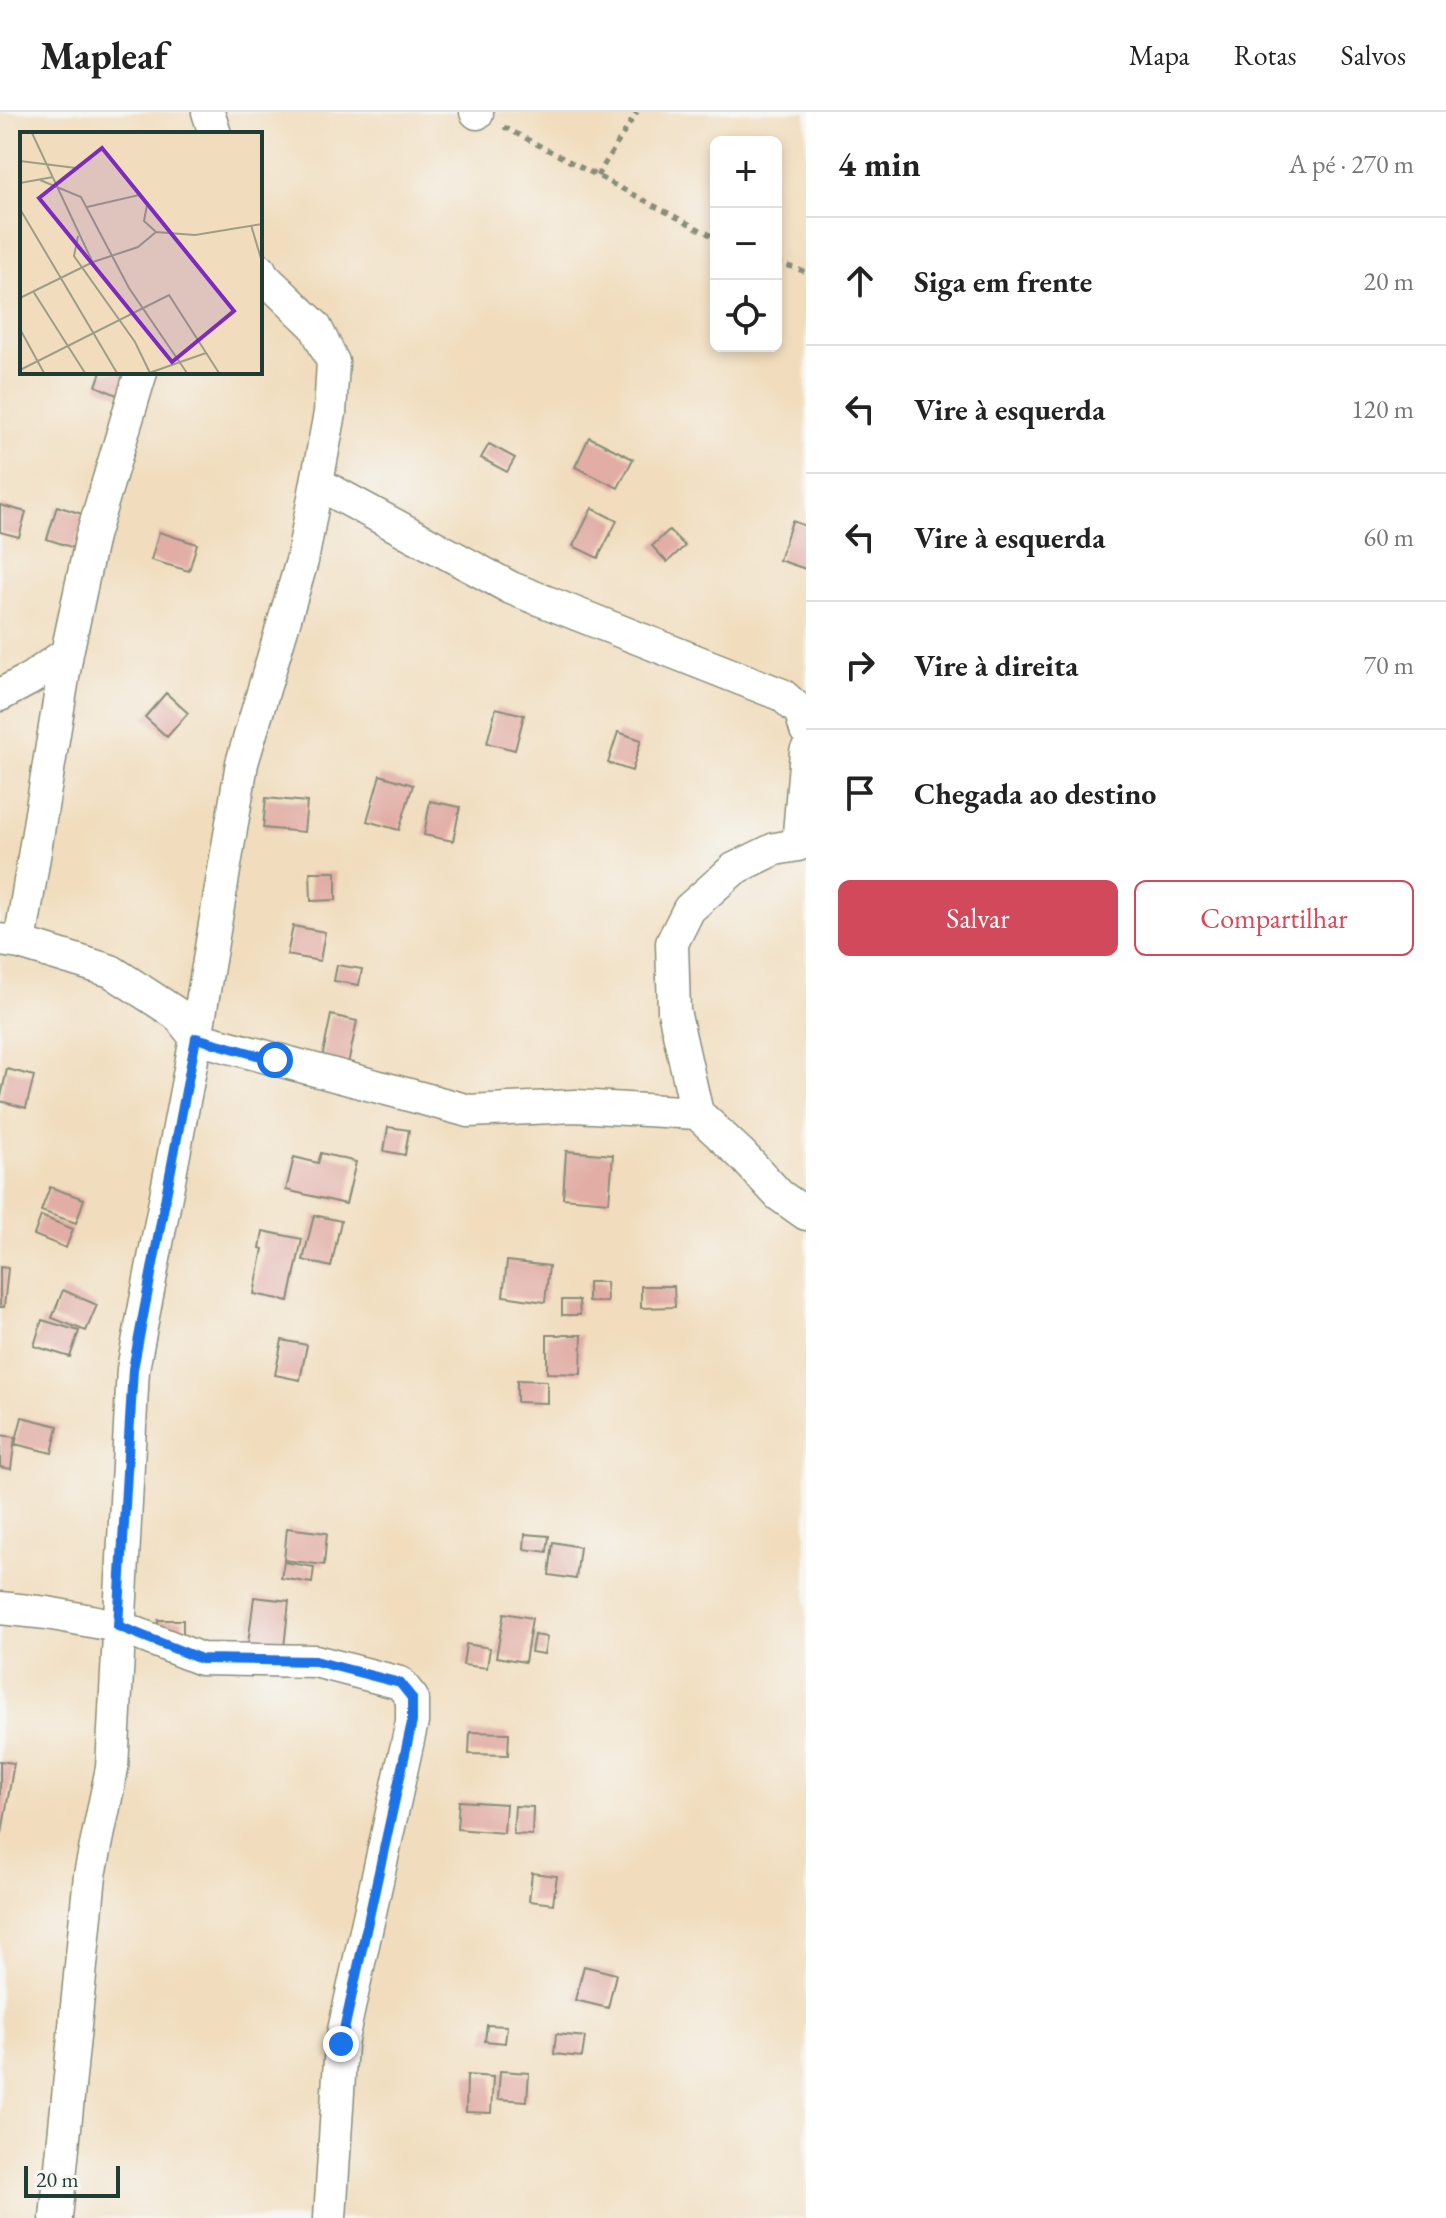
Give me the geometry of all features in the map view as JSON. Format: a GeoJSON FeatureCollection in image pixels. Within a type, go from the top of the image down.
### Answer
{"type":"FeatureCollection","features":[{"type":"Feature","properties":{"kind":"street"},"geometry":{"type":"LineString","coordinates":[[56,2218],[90,1875],[112,1768],[133,1369],[196,1038],[242,763],[302,561],[330,413],[333,362],[315,326],[262,274]]}},
{"type":"Feature","properties":{"kind":"street"},"geometry":{"type":"LineString","coordinates":[[140,374],[92,536],[10,942],[111,971],[177,1014],[196,1038],[469,1111],[575,1106],[697,1113]]}},
{"type":"Feature","properties":{"kind":"street"},"geometry":{"type":"LineString","coordinates":[[317,483],[511,588],[782,695],[801,712],[806,730]]}},
{"type":"Feature","properties":{"kind":"street"},"geometry":{"type":"LineString","coordinates":[[0,695],[67,653]]}},
{"type":"Feature","properties":{"kind":"street"},"geometry":{"type":"LineString","coordinates":[[806,752],[798,845],[775,849],[734,869],[689,909],[672,943],[674,1011],[697,1113],[779,1195],[806,1214]]}},
{"type":"Feature","properties":{"kind":"street"},"geometry":{"type":"LineString","coordinates":[[0,1608],[118,1626],[201,1659],[315,1661],[400,1683],[412,1698],[412,1722],[341,2044],[330,2218]]}},
{"type":"Feature","properties":{"kind":"path"},"geometry":{"type":"LineString","coordinates":[[477,112],[710,235]]}},
{"type":"Feature","properties":{"kind":"path"},"geometry":{"type":"LineString","coordinates":[[597,176],[637,112]]}},
{"type":"Feature","properties":{"kind":"path"},"geometry":{"type":"LineString","coordinates":[[782,264],[806,272]]}},
{"type":"Feature","properties":{"kind":"building"},"geometry":{"type":"Polygon","coordinates":[[[100,374],[127,374],[119,396],[96,386],[100,374]]]}},
{"type":"Feature","properties":{"kind":"building"},"geometry":{"type":"Polygon","coordinates":[[[589,437],[633,459],[618,488],[575,467],[589,437]]]}},
{"type":"Feature","properties":{"kind":"building"},"geometry":{"type":"Polygon","coordinates":[[[489,444],[515,458],[507,472],[481,458],[489,444]]]}},
{"type":"Feature","properties":{"kind":"building"},"geometry":{"type":"Polygon","coordinates":[[[0,505],[26,512],[19,537],[0,532],[0,505]]]}},
{"type":"Feature","properties":{"kind":"building"},"geometry":{"type":"Polygon","coordinates":[[[57,506],[85,515],[74,548],[47,539],[57,506]]]}},
{"type":"Feature","properties":{"kind":"building"},"geometry":{"type":"Polygon","coordinates":[[[592,508],[617,521],[598,558],[573,546],[592,508]]]}},
{"type":"Feature","properties":{"kind":"building"},"geometry":{"type":"Polygon","coordinates":[[[792,521],[806,526],[806,569],[779,560],[792,521]]]}},
{"type":"Feature","properties":{"kind":"building"},"geometry":{"type":"Polygon","coordinates":[[[669,530],[685,546],[667,562],[652,546],[669,530]]]}},
{"type":"Feature","properties":{"kind":"building"},"geometry":{"type":"Polygon","coordinates":[[[159,532],[197,544],[189,571],[151,560],[159,532]]]}},
{"type":"Feature","properties":{"kind":"building"},"geometry":{"type":"Polygon","coordinates":[[[166,693],[188,713],[167,737],[145,717],[166,693]]]}},
{"type":"Feature","properties":{"kind":"building"},"geometry":{"type":"Polygon","coordinates":[[[496,708],[524,715],[515,750],[487,743],[496,708]]]}},
{"type":"Feature","properties":{"kind":"building"},"geometry":{"type":"Polygon","coordinates":[[[618,732],[641,740],[632,771],[608,763],[618,732]]]}},
{"type":"Feature","properties":{"kind":"building"},"geometry":{"type":"Polygon","coordinates":[[[380,775],[413,785],[399,830],[367,821],[380,775]]]}},
{"type":"Feature","properties":{"kind":"building"},"geometry":{"type":"Polygon","coordinates":[[[266,798],[307,802],[304,832],[263,828],[266,798]]]}},
{"type":"Feature","properties":{"kind":"building"},"geometry":{"type":"Polygon","coordinates":[[[430,801],[460,807],[453,841],[424,835],[430,801]]]}},
{"type":"Feature","properties":{"kind":"building"},"geometry":{"type":"Polygon","coordinates":[[[310,872],[336,872],[336,900],[311,901],[310,872]]]}},
{"type":"Feature","properties":{"kind":"building"},"geometry":{"type":"Polygon","coordinates":[[[293,926],[325,932],[320,961],[287,955],[293,926]]]}},
{"type":"Feature","properties":{"kind":"building"},"geometry":{"type":"Polygon","coordinates":[[[337,965],[362,969],[359,985],[334,981],[337,965]]]}},
{"type":"Feature","properties":{"kind":"building"},"geometry":{"type":"Polygon","coordinates":[[[331,1015],[357,1021],[348,1064],[322,1058],[331,1015]]]}},
{"type":"Feature","properties":{"kind":"building"},"geometry":{"type":"Polygon","coordinates":[[[7,1069],[34,1076],[26,1108],[0,1101],[7,1069]]]}},
{"type":"Feature","properties":{"kind":"building"},"geometry":{"type":"Polygon","coordinates":[[[388,1127],[409,1130],[405,1155],[384,1151],[388,1127]]]}},
{"type":"Feature","properties":{"kind":"building"},"geometry":{"type":"Polygon","coordinates":[[[566,1151],[613,1155],[609,1202],[563,1198],[566,1151]]]}},
{"type":"Feature","properties":{"kind":"building"},"geometry":{"type":"Polygon","coordinates":[[[321,1153],[356,1162],[346,1204],[286,1190],[294,1157],[318,1163],[321,1153]]]}},
{"type":"Feature","properties":{"kind":"building"},"geometry":{"type":"Polygon","coordinates":[[[50,1187],[84,1199],[76,1223],[41,1211],[50,1187]]]}},
{"type":"Feature","properties":{"kind":"building"},"geometry":{"type":"Polygon","coordinates":[[[314,1215],[341,1221],[331,1267],[303,1260],[314,1215]]]}},
{"type":"Feature","properties":{"kind":"building"},"geometry":{"type":"Polygon","coordinates":[[[41,1216],[73,1229],[66,1248],[34,1235],[41,1216]]]}},
{"type":"Feature","properties":{"kind":"building"},"geometry":{"type":"Polygon","coordinates":[[[263,1231],[302,1239],[289,1301],[254,1294],[263,1249],[260,1248],[263,1231]]]}},
{"type":"Feature","properties":{"kind":"building"},"geometry":{"type":"Polygon","coordinates":[[[507,1261],[549,1266],[545,1302],[503,1296],[507,1261]]]}},
{"type":"Feature","properties":{"kind":"building"},"geometry":{"type":"Polygon","coordinates":[[[0,1267],[8,1268],[4,1307],[0,1307],[0,1267]]]}},
{"type":"Feature","properties":{"kind":"building"},"geometry":{"type":"Polygon","coordinates":[[[588,1282],[606,1282],[607,1302],[588,1302],[588,1282]]]}},
{"type":"Feature","properties":{"kind":"building"},"geometry":{"type":"Polygon","coordinates":[[[641,1286],[674,1286],[675,1307],[641,1308],[641,1286]]]}},
{"type":"Feature","properties":{"kind":"building"},"geometry":{"type":"Polygon","coordinates":[[[63,1290],[97,1305],[86,1331],[52,1318],[63,1290]]]}},
{"type":"Feature","properties":{"kind":"building"},"geometry":{"type":"Polygon","coordinates":[[[562,1300],[579,1300],[580,1315],[562,1315],[562,1300]]]}},
{"type":"Feature","properties":{"kind":"building"},"geometry":{"type":"Polygon","coordinates":[[[42,1320],[79,1331],[70,1357],[34,1346],[42,1320]]]}},
{"type":"Feature","properties":{"kind":"building"},"geometry":{"type":"Polygon","coordinates":[[[547,1335],[582,1335],[581,1374],[547,1373],[547,1335]]]}},
{"type":"Feature","properties":{"kind":"building"},"geometry":{"type":"Polygon","coordinates":[[[282,1340],[307,1345],[300,1380],[275,1375],[282,1340]]]}},
{"type":"Feature","properties":{"kind":"building"},"geometry":{"type":"Polygon","coordinates":[[[517,1380],[547,1381],[547,1403],[517,1402],[517,1380]]]}},
{"type":"Feature","properties":{"kind":"building"},"geometry":{"type":"Polygon","coordinates":[[[22,1417],[58,1426],[52,1453],[15,1444],[22,1417]]]}},
{"type":"Feature","properties":{"kind":"building"},"geometry":{"type":"Polygon","coordinates":[[[0,1435],[15,1437],[11,1469],[0,1467],[0,1435]]]}},
{"type":"Feature","properties":{"kind":"building"},"geometry":{"type":"Polygon","coordinates":[[[287,1528],[327,1533],[324,1565],[284,1560],[287,1528]]]}},
{"type":"Feature","properties":{"kind":"building"},"geometry":{"type":"Polygon","coordinates":[[[525,1534],[549,1536],[547,1552],[524,1549],[525,1534]]]}},
{"type":"Feature","properties":{"kind":"building"},"geometry":{"type":"Polygon","coordinates":[[[553,1542],[580,1547],[576,1579],[549,1575],[553,1542]]]}},
{"type":"Feature","properties":{"kind":"building"},"geometry":{"type":"Polygon","coordinates":[[[284,1562],[314,1567],[312,1583],[281,1578],[284,1562]]]}},
{"type":"Feature","properties":{"kind":"building"},"geometry":{"type":"Polygon","coordinates":[[[254,1597],[289,1601],[284,1648],[248,1644],[254,1597]]]}},
{"type":"Feature","properties":{"kind":"building"},"geometry":{"type":"Polygon","coordinates":[[[504,1613],[532,1618],[525,1662],[496,1657],[504,1613]]]}},
{"type":"Feature","properties":{"kind":"building"},"geometry":{"type":"Polygon","coordinates":[[[158,1620],[183,1620],[183,1643],[157,1642],[158,1620]]]}},
{"type":"Feature","properties":{"kind":"building"},"geometry":{"type":"Polygon","coordinates":[[[534,1635],[547,1637],[544,1654],[531,1652],[534,1635]]]}},
{"type":"Feature","properties":{"kind":"building"},"geometry":{"type":"Polygon","coordinates":[[[466,1644],[490,1648],[487,1668],[463,1665],[466,1644]]]}},
{"type":"Feature","properties":{"kind":"building"},"geometry":{"type":"Polygon","coordinates":[[[470,1732],[509,1733],[508,1755],[469,1754],[470,1732]]]}},
{"type":"Feature","properties":{"kind":"building"},"geometry":{"type":"Polygon","coordinates":[[[0,1761],[14,1763],[2,1833],[0,1833],[0,1761]]]}},
{"type":"Feature","properties":{"kind":"building"},"geometry":{"type":"Polygon","coordinates":[[[459,1801],[506,1804],[504,1833],[457,1829],[459,1801]]]}},
{"type":"Feature","properties":{"kind":"building"},"geometry":{"type":"Polygon","coordinates":[[[515,1806],[533,1807],[532,1835],[513,1834],[515,1806]]]}},
{"type":"Feature","properties":{"kind":"building"},"geometry":{"type":"Polygon","coordinates":[[[532,1873],[557,1876],[553,1904],[529,1901],[532,1873]]]}},
{"type":"Feature","properties":{"kind":"building"},"geometry":{"type":"Polygon","coordinates":[[[584,1966],[616,1974],[608,2008],[575,2000],[584,1966]]]}},
{"type":"Feature","properties":{"kind":"building"},"geometry":{"type":"Polygon","coordinates":[[[487,2025],[507,2026],[505,2043],[485,2041],[487,2025]]]}},
{"type":"Feature","properties":{"kind":"building"},"geometry":{"type":"Polygon","coordinates":[[[556,2034],[585,2037],[582,2057],[554,2054],[556,2034]]]}},
{"type":"Feature","properties":{"kind":"building"},"geometry":{"type":"Polygon","coordinates":[[[500,2071],[529,2073],[527,2101],[498,2099],[500,2071]]]}},
{"type":"Feature","properties":{"kind":"building"},"geometry":{"type":"Polygon","coordinates":[[[467,2075],[493,2077],[491,2113],[466,2112],[467,2075]]]}},
{"type":"Feature","properties":{"kind":"route"},"geometry":{"type":"LineString","coordinates":[[275,1060],[196,1038],[133,1369],[118,1626],[201,1659],[315,1661],[400,1683],[412,1698],[412,1722],[341,2044]]}}]}
